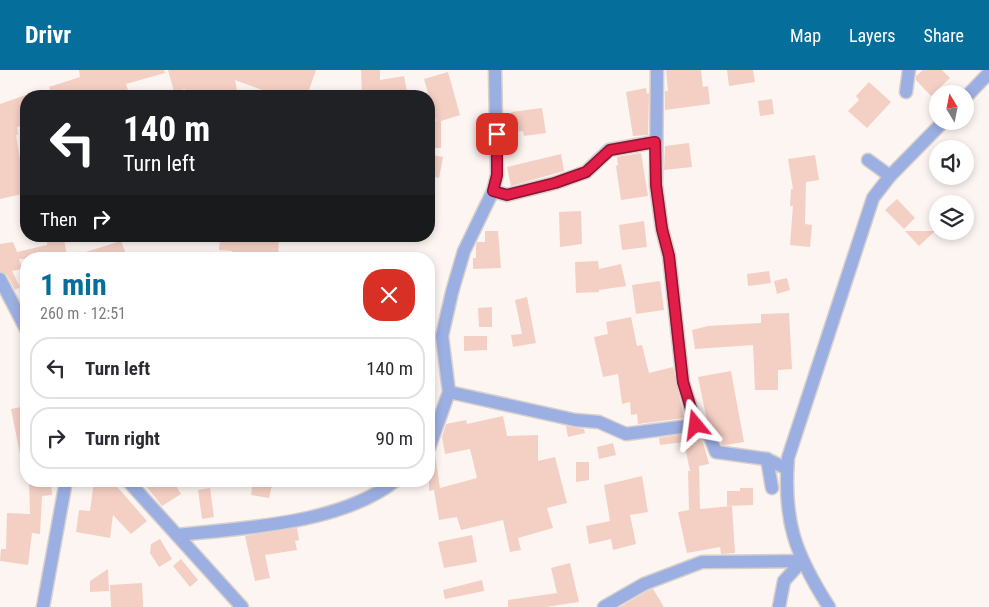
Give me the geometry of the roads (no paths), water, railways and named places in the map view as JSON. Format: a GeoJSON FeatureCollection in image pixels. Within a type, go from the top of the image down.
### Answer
{"type":"FeatureCollection","features":[{"type":"Feature","properties":{"kind":"street"},"geometry":{"type":"LineString","coordinates":[[435,431],[449,392],[442,336],[464,251],[493,191],[498,163],[495,70]]}},
{"type":"Feature","properties":{"kind":"street"},"geometry":{"type":"LineString","coordinates":[[656,70],[656,185],[662,229],[669,256],[683,382],[696,425],[710,437],[716,452],[767,459],[787,469]]}},
{"type":"Feature","properties":{"kind":"street"},"geometry":{"type":"LineString","coordinates":[[906,92],[909,70]]}},
{"type":"Feature","properties":{"kind":"street"},"geometry":{"type":"LineString","coordinates":[[974,89],[989,73]]}},
{"type":"Feature","properties":{"kind":"street"},"geometry":{"type":"LineString","coordinates":[[829,607],[802,561],[789,523],[786,487],[788,458],[874,198],[890,176],[935,130]]}},
{"type":"Feature","properties":{"kind":"street"},"geometry":{"type":"LineString","coordinates":[[493,191],[507,195],[555,183],[586,172],[610,150],[655,142]]}},
{"type":"Feature","properties":{"kind":"street"},"geometry":{"type":"LineString","coordinates":[[868,160],[890,176]]}},
{"type":"Feature","properties":{"kind":"street"},"geometry":{"type":"LineString","coordinates":[[0,280],[20,318]]}},
{"type":"Feature","properties":{"kind":"street"},"geometry":{"type":"LineString","coordinates":[[449,392],[576,420],[599,422],[626,434],[696,425]]}},
{"type":"Feature","properties":{"kind":"street"},"geometry":{"type":"LineString","coordinates":[[767,459],[772,488]]}},
{"type":"Feature","properties":{"kind":"street"},"geometry":{"type":"LineString","coordinates":[[43,607],[65,487]]}},
{"type":"Feature","properties":{"kind":"street"},"geometry":{"type":"LineString","coordinates":[[133,487],[242,607]]}},
{"type":"Feature","properties":{"kind":"street"},"geometry":{"type":"LineString","coordinates":[[177,535],[263,526],[312,517],[379,494],[388,487]]}},
{"type":"Feature","properties":{"kind":"street"},"geometry":{"type":"LineString","coordinates":[[604,607],[644,584],[702,562],[802,561]]}},
{"type":"Feature","properties":{"kind":"street"},"geometry":{"type":"LineString","coordinates":[[779,607],[784,581],[802,561]]}}]}
